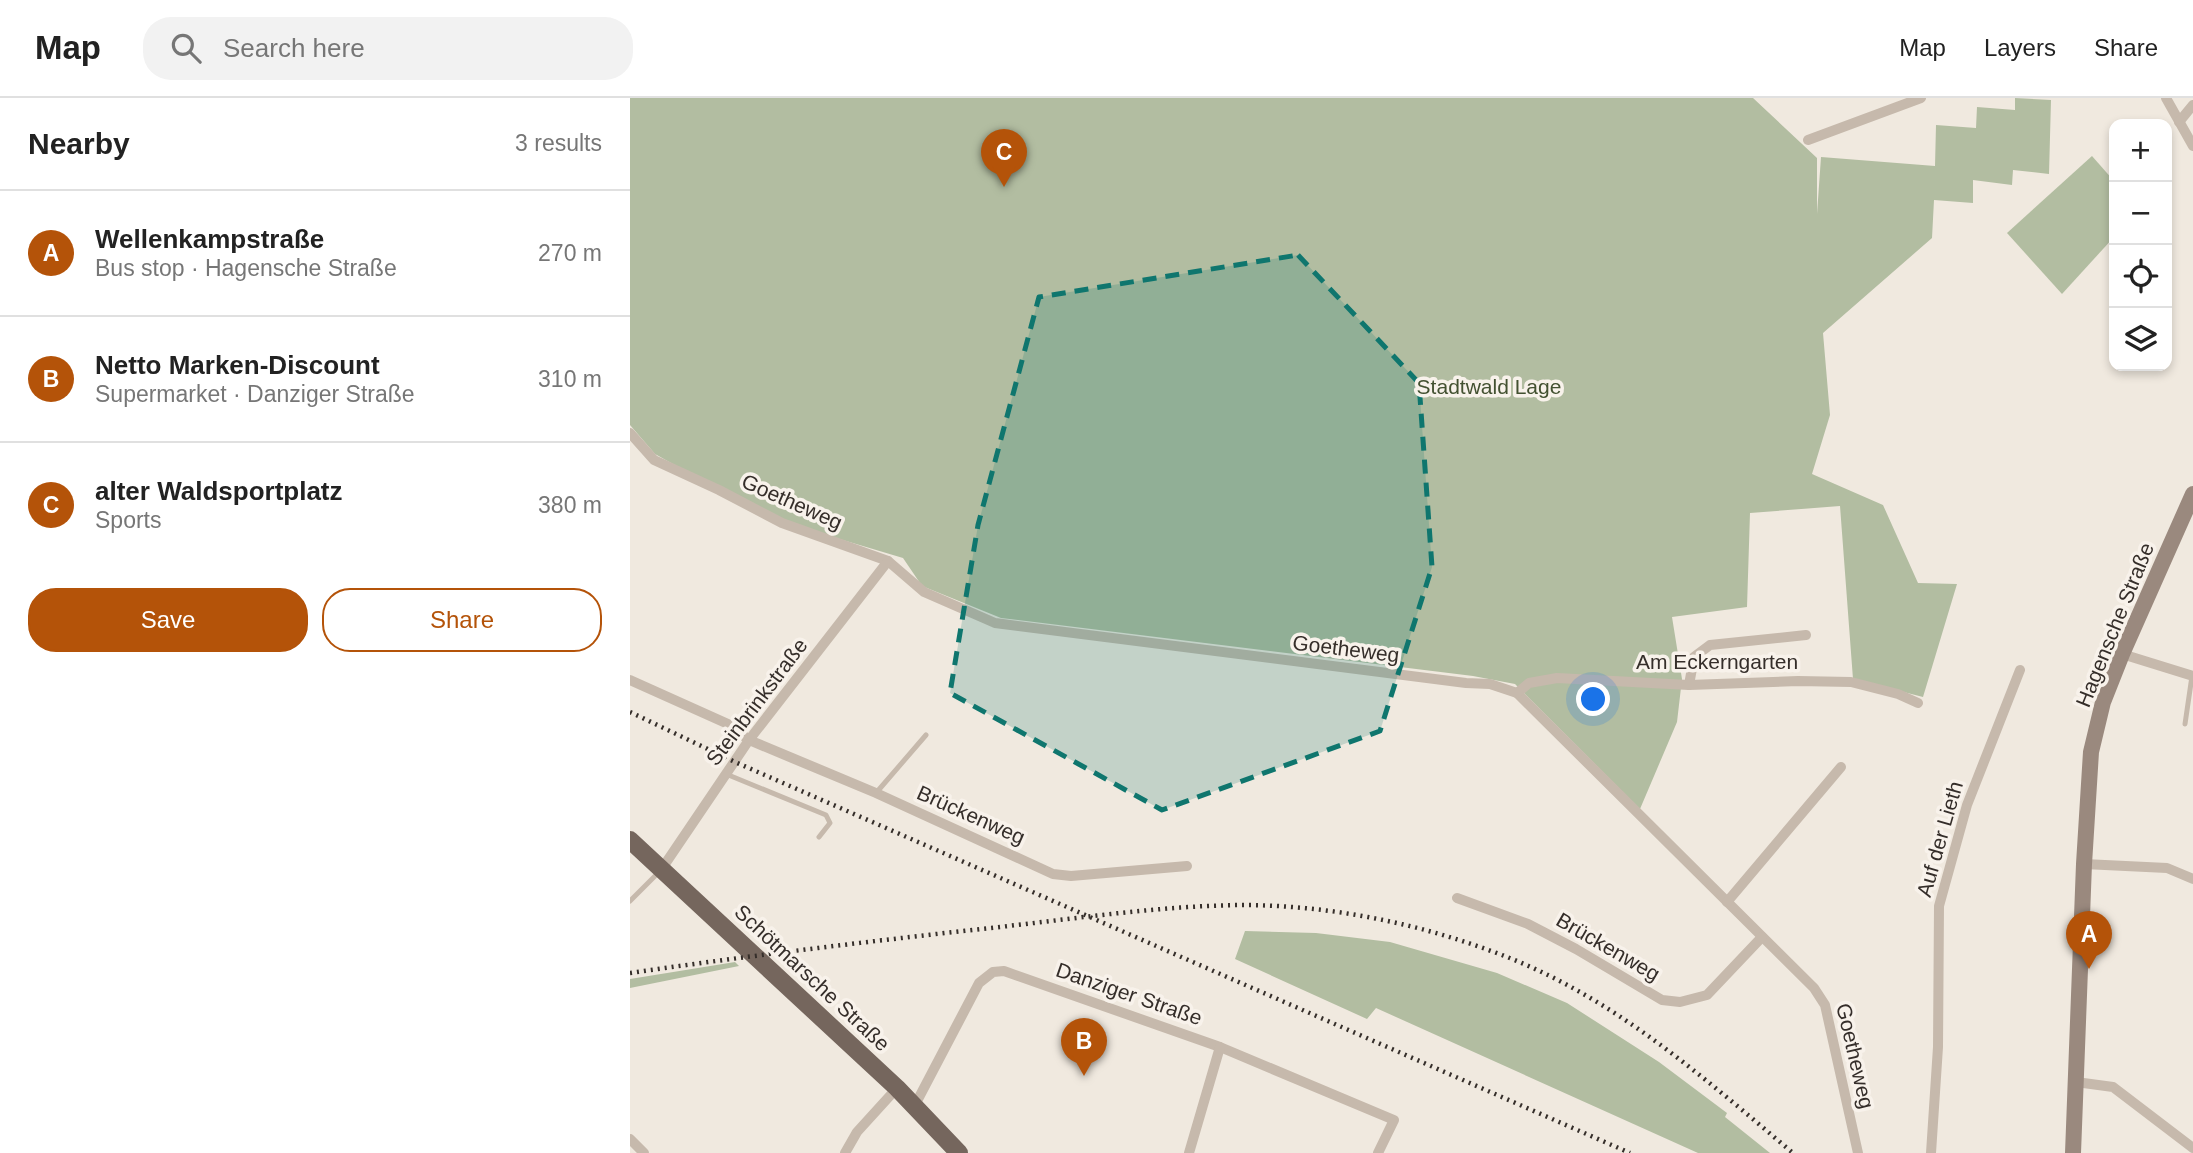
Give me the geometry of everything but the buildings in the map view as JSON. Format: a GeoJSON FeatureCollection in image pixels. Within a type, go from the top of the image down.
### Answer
{"type":"FeatureCollection","features":[{"type":"Feature","properties":{"kind":"main road","name":"Schötmarsche Straße"},"geometry":{"type":"LineString","coordinates":[[630,840],[915,1105],[959,1153]]}},
{"type":"Feature","properties":{"kind":"street"},"geometry":{"type":"LineString","coordinates":[[1808,140],[1921,98]]}},
{"type":"Feature","properties":{"kind":"street"},"geometry":{"type":"LineString","coordinates":[[2166,98],[2193,146]]}},
{"type":"Feature","properties":{"kind":"street"},"geometry":{"type":"LineString","coordinates":[[2179,122],[2193,105]]}},
{"type":"Feature","properties":{"kind":"street","name":"Goetheweg"},"geometry":{"type":"LineString","coordinates":[[630,433],[654,460],[782,523],[888,561],[923,592],[995,623],[1466,684],[1490,684],[1517,693],[1814,988],[1825,1005],[1858,1153]]}},
{"type":"Feature","properties":{"kind":"street","name":"Hagensche Straße"},"geometry":{"type":"LineString","coordinates":[[2073,1153],[2091,752],[2104,702],[2122,654],[2193,494]]}},
{"type":"Feature","properties":{"kind":"street","name":"Steinbrinkstraße"},"geometry":{"type":"LineString","coordinates":[[661,870],[749,740],[888,561]]}},
{"type":"Feature","properties":{"kind":"street"},"geometry":{"type":"LineString","coordinates":[[1689,685],[1694,657],[1710,645],[1805,635]]}},
{"type":"Feature","properties":{"kind":"street"},"geometry":{"type":"LineString","coordinates":[[2122,654],[2192,676]]}},
{"type":"Feature","properties":{"kind":"street","name":"Auf der Lieth"},"geometry":{"type":"LineString","coordinates":[[1931,1153],[1938,1047],[1939,905],[1967,805],[2020,670]]}},
{"type":"Feature","properties":{"kind":"street","name":"Am Eckerngarten"},"geometry":{"type":"LineString","coordinates":[[1517,693],[1529,682],[1557,678],[1689,685],[1851,682],[1898,694],[1918,703]]}},
{"type":"Feature","properties":{"kind":"street","name":"Brückenweg"},"geometry":{"type":"LineString","coordinates":[[630,680],[728,724],[749,740],[876,793],[1053,874],[1071,876],[1187,866]]}},
{"type":"Feature","properties":{"kind":"street"},"geometry":{"type":"LineString","coordinates":[[1727,902],[1841,767]]}},
{"type":"Feature","properties":{"kind":"street"},"geometry":{"type":"LineString","coordinates":[[2084,864],[2167,868],[2193,878]]}},
{"type":"Feature","properties":{"kind":"street","name":"Brückenweg"},"geometry":{"type":"LineString","coordinates":[[1457,898],[1528,924],[1662,1000],[1680,1002],[1707,995],[1762,937]]}},
{"type":"Feature","properties":{"kind":"street","name":"Danziger Straße"},"geometry":{"type":"LineString","coordinates":[[915,1105],[979,983],[993,972],[1004,971],[1220,1047],[1394,1120],[1378,1153]]}},
{"type":"Feature","properties":{"kind":"street"},"geometry":{"type":"LineString","coordinates":[[1189,1153],[1220,1047]]}},
{"type":"Feature","properties":{"kind":"street"},"geometry":{"type":"LineString","coordinates":[[2076,1082],[2113,1087],[2193,1149]]}},
{"type":"Feature","properties":{"kind":"street"},"geometry":{"type":"LineString","coordinates":[[845,1153],[857,1132],[897,1088]]}},
{"type":"Feature","properties":{"kind":"street"},"geometry":{"type":"LineString","coordinates":[[630,1139],[644,1153]]}},
{"type":"Feature","properties":{"kind":"lane"},"geometry":{"type":"LineString","coordinates":[[2185,724],[2192,676]]}},
{"type":"Feature","properties":{"kind":"lane"},"geometry":{"type":"LineString","coordinates":[[876,793],[926,734]]}},
{"type":"Feature","properties":{"kind":"lane"},"geometry":{"type":"LineString","coordinates":[[726,774],[826,814],[830,823],[819,838]]}},
{"type":"Feature","properties":{"kind":"lane"},"geometry":{"type":"LineString","coordinates":[[630,901],[661,870]]}},
{"type":"Feature","properties":{"kind":"highlighted area"},"geometry":{"type":"Polygon","coordinates":[[[1298,255],[1419,383],[1432,567],[1380,731],[1162,810],[950,693],[978,525],[1039,297],[1298,255]]]}},
{"type":"Feature","properties":{"kind":"green space","name":"Stadtwald Lage"},"geometry":{"type":"Polygon","coordinates":[[[630,98],[1753,98],[1817,158],[1817,214],[1821,157],[1935,166],[1936,125],[1976,128],[1977,107],[2015,110],[2015,98],[2051,100],[2049,174],[2013,170],[2012,185],[1973,180],[1973,203],[1934,200],[1932,238],[1823,333],[1830,415],[1812,474],[1883,505],[1918,583],[1957,584],[1923,697],[1853,679],[1840,506],[1750,513],[1747,607],[1672,617],[1682,679],[1677,722],[1640,809],[1515,684],[1473,676],[1001,618],[922,586],[903,558],[769,518],[655,454],[630,425],[630,98]]]}},
{"type":"Feature","properties":{"kind":"green space"},"geometry":{"type":"Polygon","coordinates":[[[2092,156],[2109,175],[2109,242],[2062,294],[2007,233],[2092,156]]]}},
{"type":"Feature","properties":{"kind":"green space"},"geometry":{"type":"Polygon","coordinates":[[[1245,931],[1316,933],[1390,942],[1497,973],[1567,1003],[1659,1062],[1727,1113],[1725,1117],[1770,1153],[1698,1153],[1376,1008],[1367,1019],[1235,959],[1245,931]]]}},
{"type":"Feature","properties":{"kind":"green space"},"geometry":{"type":"Polygon","coordinates":[[[735,962],[739,966],[630,988],[630,979],[735,962]]]}},
{"type":"Feature","properties":{"kind":"railway"},"geometry":{"type":"LineString","coordinates":[[630,712],[735,762],[1630,1153]]}},
{"type":"Feature","properties":{"kind":"railway"},"geometry":{"type":"LineString","coordinates":[[630,973],[849,944],[1143,911],[1241,905],[1309,908],[1343,913],[1410,926],[1475,945],[1547,975],[1586,995],[1658,1043],[1793,1153]]}},
{"type":"Feature","properties":{"kind":"place","name":"alter Waldsportplatz"},"geometry":{"type":"Point","coordinates":[1004,187]}},
{"type":"Feature","properties":{"kind":"place","name":"Wellenkampstraße"},"geometry":{"type":"Point","coordinates":[2089,969]}},
{"type":"Feature","properties":{"kind":"place","name":"Netto Marken-Discount"},"geometry":{"type":"Point","coordinates":[1084,1076]}}]}
